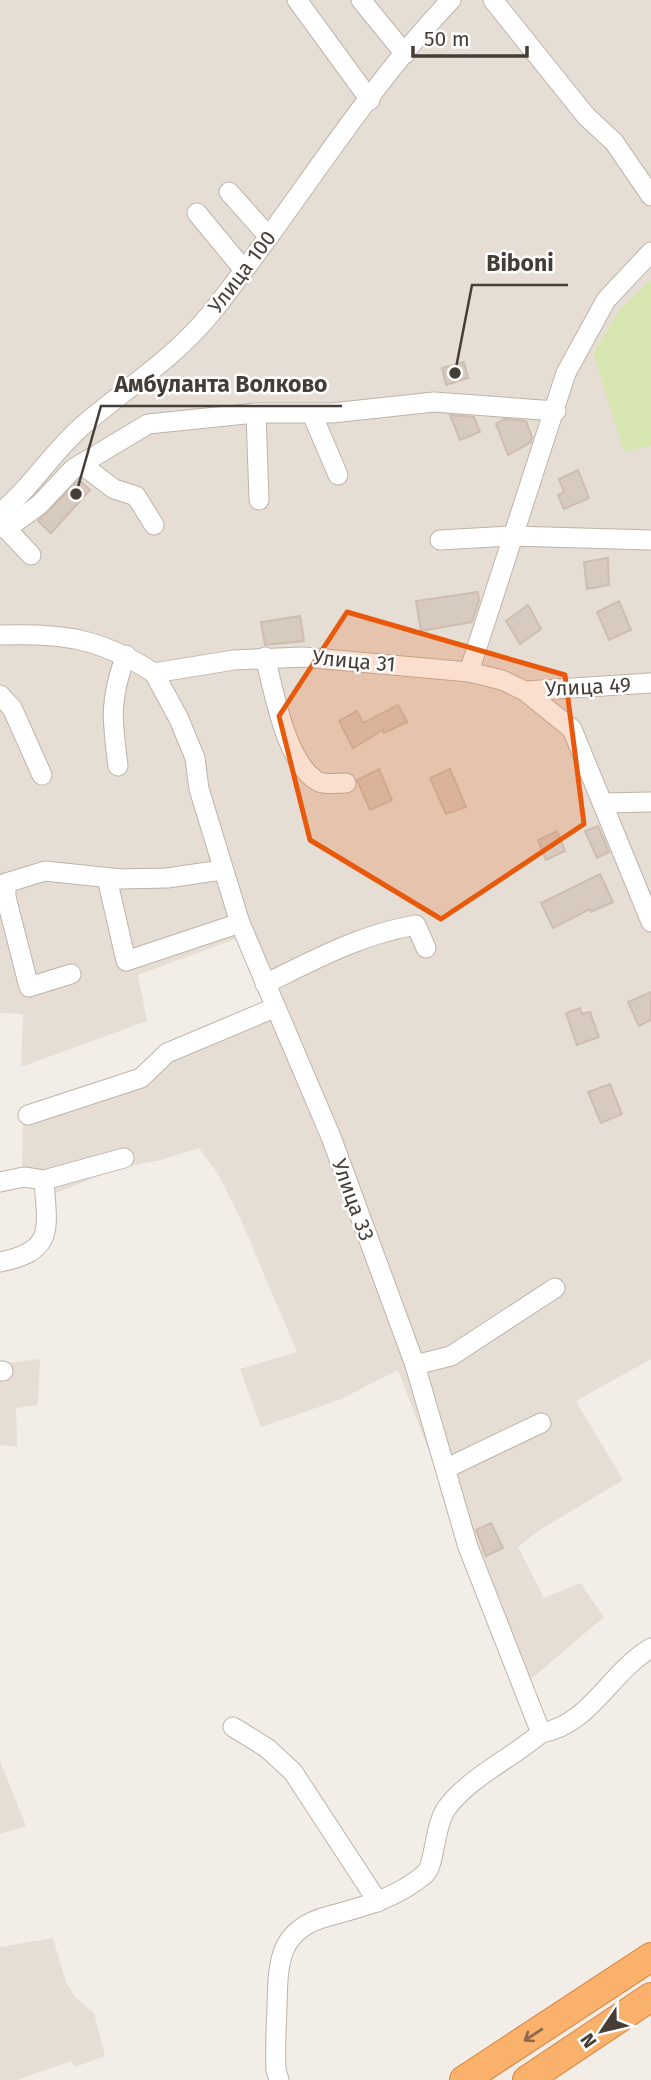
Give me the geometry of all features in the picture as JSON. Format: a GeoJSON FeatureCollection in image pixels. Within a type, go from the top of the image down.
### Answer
{"type":"FeatureCollection","features":[{"type":"Feature","properties":{"kind":"highway"},"geometry":{"type":"LineString","coordinates":[[464,2080],[651,1957]]}},
{"type":"Feature","properties":{"kind":"highway"},"geometry":{"type":"LineString","coordinates":[[527,2080],[651,1997]]}},
{"type":"Feature","properties":{"kind":"street"},"geometry":{"type":"LineString","coordinates":[[297,0],[370,100]]}},
{"type":"Feature","properties":{"kind":"street"},"geometry":{"type":"LineString","coordinates":[[361,0],[405,54]]}},
{"type":"Feature","properties":{"kind":"street","name":"Улица 100"},"geometry":{"type":"LineString","coordinates":[[2,521],[16,500],[78,430],[174,354],[244,270],[405,54],[451,0]]}},
{"type":"Feature","properties":{"kind":"street"},"geometry":{"type":"LineString","coordinates":[[493,0],[586,116],[614,142],[651,196]]}},
{"type":"Feature","properties":{"kind":"street"},"geometry":{"type":"LineString","coordinates":[[229,192],[269,237]]}},
{"type":"Feature","properties":{"kind":"street"},"geometry":{"type":"LineString","coordinates":[[197,213],[244,270]]}},
{"type":"Feature","properties":{"kind":"street"},"geometry":{"type":"LineString","coordinates":[[469,672],[511,536],[556,411],[566,373],[606,300],[651,252]]}},
{"type":"Feature","properties":{"kind":"street"},"geometry":{"type":"LineString","coordinates":[[31,555],[2,521],[39,505],[66,475],[81,464],[98,457],[141,426],[256,413],[312,414],[434,402],[556,411]]}},
{"type":"Feature","properties":{"kind":"street"},"geometry":{"type":"LineString","coordinates":[[256,413],[259,500]]}},
{"type":"Feature","properties":{"kind":"street"},"geometry":{"type":"LineString","coordinates":[[312,414],[338,475]]}},
{"type":"Feature","properties":{"kind":"street"},"geometry":{"type":"LineString","coordinates":[[81,464],[114,489],[136,496],[154,525]]}},
{"type":"Feature","properties":{"kind":"street"},"geometry":{"type":"LineString","coordinates":[[440,540],[511,536],[651,540]]}},
{"type":"Feature","properties":{"kind":"street"},"geometry":{"type":"LineString","coordinates":[[0,635],[68,635],[126,655],[154,673]]}},
{"type":"Feature","properties":{"kind":"street"},"geometry":{"type":"LineString","coordinates":[[118,766],[111,715],[116,681],[126,655]]}},
{"type":"Feature","properties":{"kind":"street"},"geometry":{"type":"LineString","coordinates":[[265,657],[286,735],[305,772],[321,783],[346,783]]}},
{"type":"Feature","properties":{"kind":"street","name":"Улица 31"},"geometry":{"type":"LineString","coordinates":[[154,673],[265,657],[303,657],[469,672],[502,680],[525,691],[572,729],[651,922]]}},
{"type":"Feature","properties":{"kind":"street","name":"Улица 33"},"geometry":{"type":"LineString","coordinates":[[154,673],[179,719],[195,758],[199,789],[240,923],[274,1008],[314,1094],[415,1365],[468,1547],[541,1733]]}},
{"type":"Feature","properties":{"kind":"street","name":"Улица 49"},"geometry":{"type":"LineString","coordinates":[[525,691],[651,683]]}},
{"type":"Feature","properties":{"kind":"street"},"geometry":{"type":"LineString","coordinates":[[0,695],[12,708],[42,775]]}},
{"type":"Feature","properties":{"kind":"street"},"geometry":{"type":"LineString","coordinates":[[602,803],[651,802]]}},
{"type":"Feature","properties":{"kind":"street"},"geometry":{"type":"LineString","coordinates":[[71,974],[29,987],[6,897],[6,883],[45,871],[107,878],[167,878],[222,870]]}},
{"type":"Feature","properties":{"kind":"street"},"geometry":{"type":"LineString","coordinates":[[107,878],[126,961],[240,923]]}},
{"type":"Feature","properties":{"kind":"street"},"geometry":{"type":"LineString","coordinates":[[265,984],[349,943],[394,929],[416,925],[426,948]]}},
{"type":"Feature","properties":{"kind":"street"},"geometry":{"type":"LineString","coordinates":[[28,1115],[141,1078],[167,1053],[274,1008]]}},
{"type":"Feature","properties":{"kind":"street"},"geometry":{"type":"LineString","coordinates":[[0,1182],[24,1177],[44,1180],[124,1158]]}},
{"type":"Feature","properties":{"kind":"street"},"geometry":{"type":"LineString","coordinates":[[0,1262],[33,1252],[43,1242],[47,1229],[44,1180]]}},
{"type":"Feature","properties":{"kind":"street"},"geometry":{"type":"LineString","coordinates":[[415,1365],[451,1356],[555,1288]]}},
{"type":"Feature","properties":{"kind":"street"},"geometry":{"type":"LineString","coordinates":[[447,1468],[541,1423]]}},
{"type":"Feature","properties":{"kind":"street"},"geometry":{"type":"LineString","coordinates":[[279,2080],[276,2070],[276,1978],[278,1961],[295,1933],[316,1920],[378,1902],[429,1869],[439,1822],[456,1798],[541,1733],[557,1731],[576,1721],[626,1667],[651,1648]]}},
{"type":"Feature","properties":{"kind":"street"},"geometry":{"type":"LineString","coordinates":[[233,1727],[267,1748],[293,1772],[378,1902]]}},
{"type":"Feature","properties":{"kind":"highlighted area"},"geometry":{"type":"Polygon","coordinates":[[[347,612],[565,675],[584,824],[441,919],[310,840],[279,716],[347,612]]]}},
{"type":"Feature","properties":{"kind":"shaded area"},"geometry":{"type":"Polygon","coordinates":[[[0,0],[651,0],[651,279],[621,308],[624,452],[651,446],[651,1359],[576,1401],[623,1480],[538,1531],[518,1547],[544,1598],[580,1583],[604,1617],[523,1686],[488,1607],[398,1370],[339,1400],[261,1427],[240,1369],[297,1352],[241,1220],[218,1174],[199,1148],[161,1160],[119,1168],[56,1193],[40,1187],[22,1167],[23,1115],[141,1075],[266,1004],[241,937],[138,975],[147,1021],[21,1067],[23,1014],[0,1013],[0,0]]]}},
{"type":"Feature","properties":{"kind":"shaded area"},"geometry":{"type":"Polygon","coordinates":[[[40,1359],[38,1405],[16,1408],[17,1447],[0,1445],[0,1364],[40,1359]]]}},
{"type":"Feature","properties":{"kind":"shaded area"},"geometry":{"type":"Polygon","coordinates":[[[0,1761],[26,1826],[0,1834],[0,1761]]]}},
{"type":"Feature","properties":{"kind":"shaded area"},"geometry":{"type":"Polygon","coordinates":[[[53,1938],[66,1982],[75,1997],[94,2013],[105,2056],[75,2067],[71,2061],[17,2080],[0,2080],[0,1947],[53,1938]]]}},
{"type":"Feature","properties":{"kind":"green space"},"geometry":{"type":"Polygon","coordinates":[[[651,279],[651,446],[624,452],[593,353],[621,308],[651,279]]]}},
{"type":"Feature","properties":{"kind":"building"},"geometry":{"type":"Polygon","coordinates":[[[464,362],[468,378],[446,385],[442,368],[464,362]]]}},
{"type":"Feature","properties":{"kind":"building"},"geometry":{"type":"Polygon","coordinates":[[[450,415],[474,417],[480,432],[460,440],[450,415]]]}},
{"type":"Feature","properties":{"kind":"building"},"geometry":{"type":"Polygon","coordinates":[[[504,419],[526,421],[532,437],[531,442],[508,455],[496,424],[504,419]]]}},
{"type":"Feature","properties":{"kind":"building"},"geometry":{"type":"Polygon","coordinates":[[[578,470],[589,498],[564,509],[558,495],[564,492],[559,479],[578,470]]]}},
{"type":"Feature","properties":{"kind":"building"},"geometry":{"type":"Polygon","coordinates":[[[79,480],[90,490],[51,533],[38,521],[79,480]]]}},
{"type":"Feature","properties":{"kind":"building"},"geometry":{"type":"Polygon","coordinates":[[[608,558],[609,585],[587,589],[584,562],[608,558]]]}},
{"type":"Feature","properties":{"kind":"building"},"geometry":{"type":"Polygon","coordinates":[[[478,592],[479,601],[472,622],[421,631],[416,601],[478,592]]]}},
{"type":"Feature","properties":{"kind":"building"},"geometry":{"type":"Polygon","coordinates":[[[619,601],[631,630],[609,640],[597,612],[619,601]]]}},
{"type":"Feature","properties":{"kind":"building"},"geometry":{"type":"Polygon","coordinates":[[[528,605],[541,629],[520,644],[506,621],[528,605]]]}},
{"type":"Feature","properties":{"kind":"building"},"geometry":{"type":"Polygon","coordinates":[[[300,616],[304,641],[265,645],[261,622],[300,616]]]}},
{"type":"Feature","properties":{"kind":"building"},"geometry":{"type":"Polygon","coordinates":[[[398,705],[407,722],[384,733],[383,730],[353,748],[339,721],[357,711],[363,723],[398,705]]]}},
{"type":"Feature","properties":{"kind":"building"},"geometry":{"type":"Polygon","coordinates":[[[379,769],[392,800],[370,810],[357,780],[379,769]]]}},
{"type":"Feature","properties":{"kind":"building"},"geometry":{"type":"Polygon","coordinates":[[[450,769],[466,807],[446,814],[430,778],[450,769]]]}},
{"type":"Feature","properties":{"kind":"building"},"geometry":{"type":"Polygon","coordinates":[[[598,826],[609,852],[597,858],[585,831],[598,826]]]}},
{"type":"Feature","properties":{"kind":"building"},"geometry":{"type":"Polygon","coordinates":[[[557,831],[565,851],[546,860],[538,840],[557,831]]]}},
{"type":"Feature","properties":{"kind":"building"},"geometry":{"type":"Polygon","coordinates":[[[600,874],[613,902],[591,912],[590,909],[553,928],[541,903],[600,874]]]}},
{"type":"Feature","properties":{"kind":"building"},"geometry":{"type":"Polygon","coordinates":[[[651,992],[651,1020],[639,1026],[628,1002],[651,992]]]}},
{"type":"Feature","properties":{"kind":"building"},"geometry":{"type":"Polygon","coordinates":[[[580,1008],[582,1014],[590,1012],[599,1037],[577,1045],[566,1013],[580,1008]]]}},
{"type":"Feature","properties":{"kind":"building"},"geometry":{"type":"Polygon","coordinates":[[[610,1084],[622,1114],[601,1123],[588,1092],[610,1084]]]}},
{"type":"Feature","properties":{"kind":"building"},"geometry":{"type":"Polygon","coordinates":[[[491,1523],[503,1548],[486,1556],[476,1530],[491,1523]]]}},
{"type":"Feature","properties":{"kind":"place","name":"Biboni"},"geometry":{"type":"Point","coordinates":[455,373]}},
{"type":"Feature","properties":{"kind":"place","name":"Амбуланта Волково"},"geometry":{"type":"Point","coordinates":[76,494]}}]}
